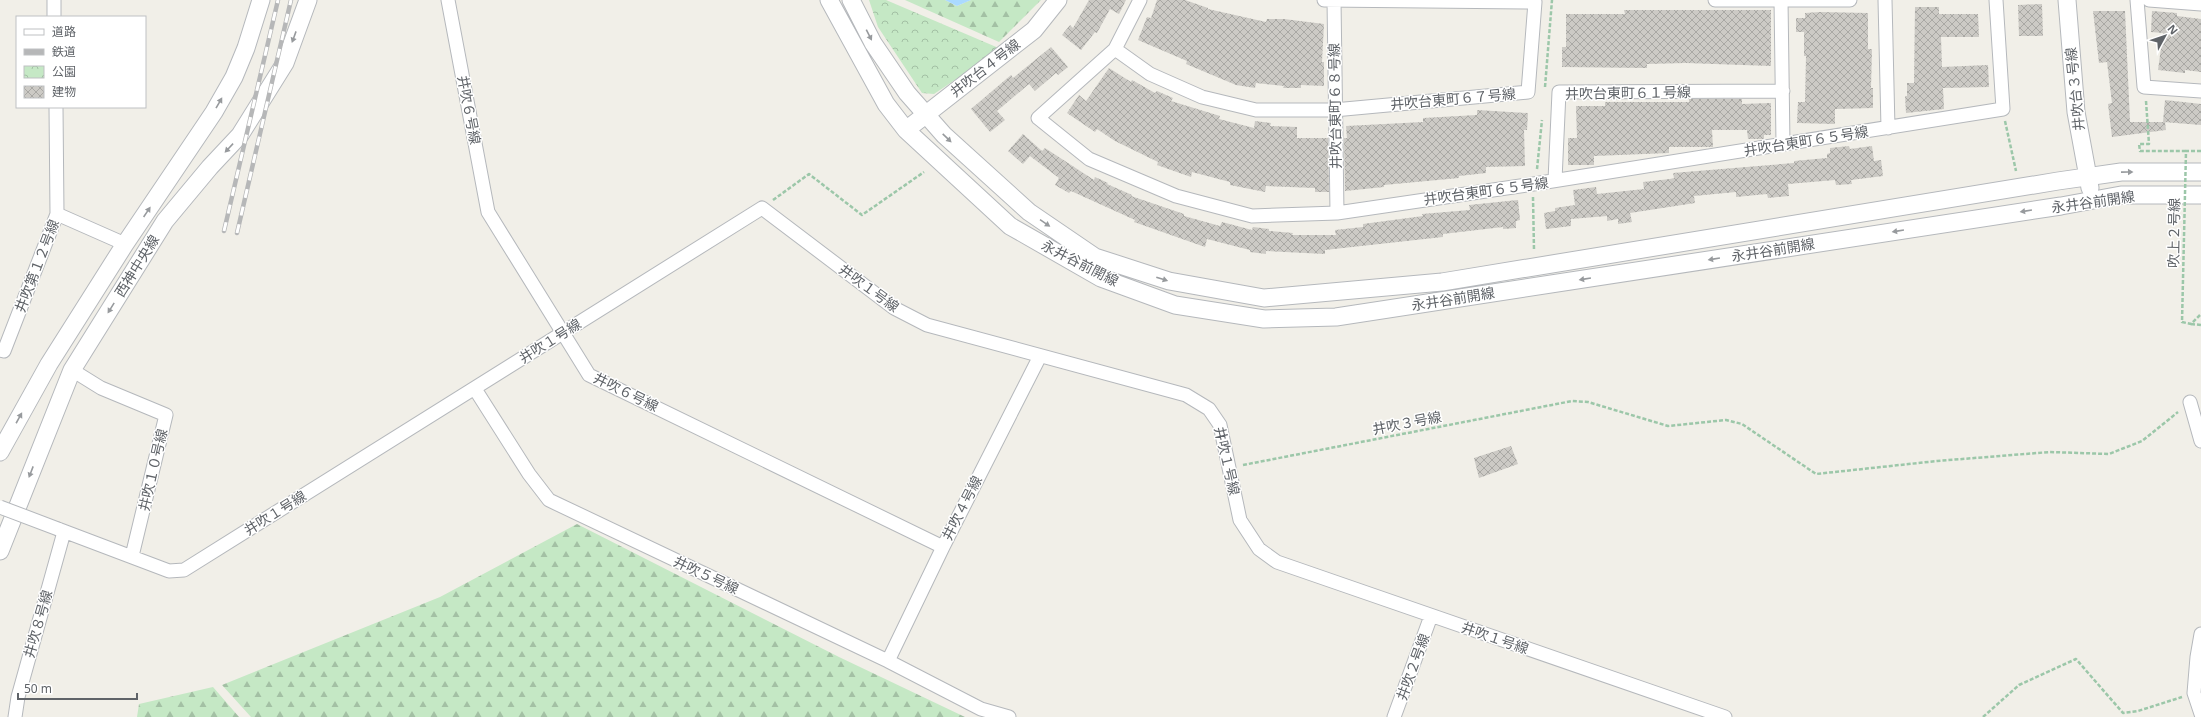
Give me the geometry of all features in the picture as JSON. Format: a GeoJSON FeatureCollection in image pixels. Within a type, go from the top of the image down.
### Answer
{"type":"FeatureCollection","features":[{"type":"Feature","properties":{"kind":"street"},"geometry":{"type":"LineString","coordinates":[[54,0],[54,16]]}},
{"type":"Feature","properties":{"kind":"street","name":"西神中央線"},"geometry":{"type":"LineString","coordinates":[[0,452],[49,364],[125,244],[202,132],[234,77],[246,48],[261,0]]}},
{"type":"Feature","properties":{"kind":"street","name":"西神中央線"},"geometry":{"type":"LineString","coordinates":[[0,552],[72,370],[165,222],[210,167],[240,135],[285,63],[308,0]]}},
{"type":"Feature","properties":{"kind":"street","name":"井吹６号線"},"geometry":{"type":"LineString","coordinates":[[448,0],[488,212],[562,334],[590,375],[942,547]]}},
{"type":"Feature","properties":{"kind":"street","name":"永井谷前開線"},"geometry":{"type":"LineString","coordinates":[[829,0],[886,104],[906,130],[1010,226],[1101,278],[1175,305],[1264,319],[1336,317],[2120,195],[2201,195]]}},
{"type":"Feature","properties":{"kind":"street","name":"永井谷前開線"},"geometry":{"type":"LineString","coordinates":[[852,0],[873,43],[907,93],[944,135],[1029,212],[1095,257],[1169,281],[1264,298],[1442,282],[2020,187],[2121,172],[2201,172]]}},
{"type":"Feature","properties":{"kind":"street","name":"井吹台４号線"},"geometry":{"type":"LineString","coordinates":[[906,130],[1034,30],[1058,0]]}},
{"type":"Feature","properties":{"kind":"street","name":"井吹台東町６５号線"},"geometry":{"type":"LineString","coordinates":[[1140,0],[1115,50],[1038,118],[1089,159],[1176,196],[1252,216],[1337,213],[1535,184],[2003,109]]}},
{"type":"Feature","properties":{"kind":"street","name":"井吹台東町６７号線"},"geometry":{"type":"LineString","coordinates":[[1115,50],[1150,74],[1202,97],[1256,110],[1334,110],[1528,92],[1535,2],[1324,0]]}},
{"type":"Feature","properties":{"kind":"street","name":"井吹台東町６８号線"},"geometry":{"type":"LineString","coordinates":[[1334,0],[1334,110],[1337,213]]}},
{"type":"Feature","properties":{"kind":"street"},"geometry":{"type":"LineString","coordinates":[[1715,0],[1850,0]]}},
{"type":"Feature","properties":{"kind":"street"},"geometry":{"type":"LineString","coordinates":[[1781,0],[1784,144]]}},
{"type":"Feature","properties":{"kind":"street"},"geometry":{"type":"LineString","coordinates":[[1885,0],[1888,128]]}},
{"type":"Feature","properties":{"kind":"street"},"geometry":{"type":"LineString","coordinates":[[1996,0],[2003,109]]}},
{"type":"Feature","properties":{"kind":"street","name":"井吹台３号線"},"geometry":{"type":"LineString","coordinates":[[2067,0],[2076,112],[2092,200]]}},
{"type":"Feature","properties":{"kind":"street"},"geometry":{"type":"LineString","coordinates":[[2137,0],[2144,87],[2201,91]]}},
{"type":"Feature","properties":{"kind":"street"},"geometry":{"type":"LineString","coordinates":[[2149,0],[2201,4]]}},
{"type":"Feature","properties":{"kind":"street","name":"井吹台東町６１号線"},"geometry":{"type":"LineString","coordinates":[[1554,180],[1559,92],[1783,91]]}},
{"type":"Feature","properties":{"kind":"street","name":"井吹第１２号線"},"geometry":{"type":"LineString","coordinates":[[2,351],[57,214],[56,108]]}},
{"type":"Feature","properties":{"kind":"street","name":"井吹１号線"},"geometry":{"type":"LineString","coordinates":[[0,507],[169,571],[184,570],[762,208],[894,308],[927,325],[1186,395],[1209,409],[1220,425],[1240,520],[1259,549],[1277,562],[1725,717]]}},
{"type":"Feature","properties":{"kind":"street"},"geometry":{"type":"LineString","coordinates":[[57,214],[125,244]]}},
{"type":"Feature","properties":{"kind":"street","name":"井吹４号線"},"geometry":{"type":"LineString","coordinates":[[888,661],[942,547],[1040,356]]}},
{"type":"Feature","properties":{"kind":"street","name":"井吹１０号線"},"geometry":{"type":"LineString","coordinates":[[72,370],[101,388],[166,415],[132,556]]}},
{"type":"Feature","properties":{"kind":"street","name":"井吹５号線"},"geometry":{"type":"LineString","coordinates":[[475,389],[529,474],[549,500],[888,661],[982,709],[1009,717]]}},
{"type":"Feature","properties":{"kind":"street"},"geometry":{"type":"LineString","coordinates":[[2190,402],[2201,441]]}},
{"type":"Feature","properties":{"kind":"street","name":"井吹８号線"},"geometry":{"type":"LineString","coordinates":[[15,717],[18,697],[61,531]]}},
{"type":"Feature","properties":{"kind":"street","name":"井吹２号線"},"geometry":{"type":"LineString","coordinates":[[1394,717],[1431,616]]}},
{"type":"Feature","properties":{"kind":"street"},"geometry":{"type":"LineString","coordinates":[[2201,634],[2197,657],[2194,693],[2201,714]]}},
{"type":"Feature","properties":{"kind":"path"},"geometry":{"type":"LineString","coordinates":[[2144,87],[2150,144],[2139,144],[2140,151],[2201,152]]}},
{"type":"Feature","properties":{"kind":"path"},"geometry":{"type":"LineString","coordinates":[[2003,109],[2020,187]]}},
{"type":"Feature","properties":{"kind":"path","name":"吹上２号線"},"geometry":{"type":"LineString","coordinates":[[2186,151],[2182,322],[2191,324]]}},
{"type":"Feature","properties":{"kind":"path"},"geometry":{"type":"LineString","coordinates":[[762,208],[809,174],[862,215],[924,172]]}},
{"type":"Feature","properties":{"kind":"path"},"geometry":{"type":"LineString","coordinates":[[1534,267],[1535,184]]}},
{"type":"Feature","properties":{"kind":"path"},"geometry":{"type":"LineString","coordinates":[[2191,324],[2201,314]]}},
{"type":"Feature","properties":{"kind":"path"},"geometry":{"type":"LineString","coordinates":[[2191,324],[2201,325]]}},
{"type":"Feature","properties":{"kind":"path","name":"井吹３号線"},"geometry":{"type":"LineString","coordinates":[[1229,468],[1572,401],[1588,402],[1668,426],[1726,420],[1742,424],[1816,474],[1937,461],[2050,452],[2109,454],[2142,441],[2190,402]]}},
{"type":"Feature","properties":{"kind":"path"},"geometry":{"type":"LineString","coordinates":[[1983,717],[2019,686],[2076,659],[2123,713],[2138,711],[2194,693]]}},
{"type":"Feature","properties":{"kind":"green space"},"geometry":{"type":"Polygon","coordinates":[[[869,0],[886,0],[1001,49],[934,94],[922,93],[878,27],[869,0]]]}},
{"type":"Feature","properties":{"kind":"green space"},"geometry":{"type":"Polygon","coordinates":[[[905,0],[945,0],[957,6],[971,0],[1041,0],[999,42],[905,0]]]}},
{"type":"Feature","properties":{"kind":"green space"},"geometry":{"type":"Polygon","coordinates":[[[577,524],[839,657],[965,717],[251,717],[222,685],[440,597],[577,524]]]}},
{"type":"Feature","properties":{"kind":"green space"},"geometry":{"type":"Polygon","coordinates":[[[213,687],[239,717],[137,717],[139,704],[213,687]]]}},
{"type":"Feature","properties":{"kind":"water"},"geometry":{"type":"Polygon","coordinates":[[[945,0],[971,0],[957,6],[945,0]]]}},
{"type":"Feature","properties":{"kind":"building"},"geometry":{"type":"Polygon","coordinates":[[[1089,0],[1126,0],[1119,14],[1110,9],[1097,33],[1095,32],[1081,50],[1062,35],[1070,25],[1073,28],[1089,0]]]}},
{"type":"Feature","properties":{"kind":"building"},"geometry":{"type":"Polygon","coordinates":[[[1157,0],[1185,0],[1208,9],[1266,22],[1267,19],[1284,19],[1324,24],[1322,62],[1324,62],[1324,86],[1301,85],[1301,88],[1283,88],[1284,86],[1256,83],[1255,88],[1236,85],[1186,64],[1187,61],[1138,40],[1147,17],[1151,18],[1157,0]]]}},
{"type":"Feature","properties":{"kind":"building"},"geometry":{"type":"Polygon","coordinates":[[[2042,4],[2043,36],[2019,36],[2018,5],[2042,4]]]}},
{"type":"Feature","properties":{"kind":"building"},"geometry":{"type":"Polygon","coordinates":[[[1915,7],[1939,7],[1939,14],[1978,14],[1979,37],[1941,37],[1942,67],[1988,65],[1989,87],[1943,88],[1944,109],[1906,113],[1905,96],[1907,96],[1907,83],[1914,83],[1915,7]]]}},
{"type":"Feature","properties":{"kind":"building"},"geometry":{"type":"Polygon","coordinates":[[[1624,10],[1771,10],[1771,66],[1686,63],[1647,64],[1647,68],[1562,67],[1562,47],[1566,47],[1566,14],[1625,14],[1624,10]]]}},
{"type":"Feature","properties":{"kind":"building"},"geometry":{"type":"Polygon","coordinates":[[[2093,11],[2125,11],[2130,122],[2165,122],[2166,130],[2112,137],[2108,104],[2112,103],[2107,62],[2099,63],[2093,11]]]}},
{"type":"Feature","properties":{"kind":"building"},"geometry":{"type":"Polygon","coordinates":[[[2152,11],[2177,13],[2177,16],[2201,19],[2201,72],[2185,70],[2185,73],[2158,70],[2163,33],[2151,32],[2152,11]]]}},
{"type":"Feature","properties":{"kind":"building"},"geometry":{"type":"Polygon","coordinates":[[[1805,13],[1868,13],[1868,49],[1872,49],[1871,88],[1873,88],[1873,108],[1835,109],[1835,124],[1797,123],[1798,102],[1805,102],[1806,56],[1804,56],[1804,32],[1796,32],[1796,18],[1805,18],[1805,13]]]}},
{"type":"Feature","properties":{"kind":"building"},"geometry":{"type":"Polygon","coordinates":[[[1051,47],[1068,67],[1058,75],[1056,73],[1035,91],[1029,84],[997,111],[1005,120],[990,132],[971,109],[1011,75],[1013,78],[1051,47]]]}},
{"type":"Feature","properties":{"kind":"building"},"geometry":{"type":"Polygon","coordinates":[[[1109,68],[1131,82],[1132,80],[1155,93],[1157,91],[1173,98],[1171,101],[1220,116],[1219,119],[1254,128],[1255,121],[1271,123],[1270,126],[1297,127],[1297,138],[1328,138],[1329,192],[1315,192],[1315,188],[1266,186],[1265,192],[1230,185],[1230,182],[1192,172],[1191,177],[1157,165],[1158,162],[1115,141],[1097,129],[1095,132],[1067,113],[1079,95],[1086,101],[1109,68]]]}},
{"type":"Feature","properties":{"kind":"building"},"geometry":{"type":"Polygon","coordinates":[[[1689,99],[1742,99],[1742,104],[1771,103],[1771,135],[1764,135],[1764,139],[1748,139],[1747,130],[1712,130],[1713,147],[1669,147],[1669,153],[1594,156],[1594,165],[1568,165],[1568,138],[1577,138],[1576,106],[1605,106],[1605,102],[1689,102],[1689,99]]]}},
{"type":"Feature","properties":{"kind":"building"},"geometry":{"type":"Polygon","coordinates":[[[2165,100],[2201,104],[2201,125],[2163,122],[2165,100]]]}},
{"type":"Feature","properties":{"kind":"building"},"geometry":{"type":"Polygon","coordinates":[[[1477,110],[1528,113],[1527,130],[1524,130],[1525,166],[1486,167],[1486,173],[1459,176],[1459,178],[1384,185],[1384,187],[1345,191],[1344,138],[1347,138],[1346,126],[1423,122],[1423,118],[1477,115],[1477,110]]]}},
{"type":"Feature","properties":{"kind":"building"},"geometry":{"type":"Polygon","coordinates":[[[1023,134],[1042,151],[1045,148],[1094,180],[1095,177],[1132,195],[1131,196],[1184,214],[1184,216],[1220,226],[1222,222],[1252,230],[1253,227],[1269,229],[1269,231],[1293,233],[1292,235],[1336,235],[1335,230],[1363,227],[1363,224],[1423,216],[1422,214],[1470,210],[1469,205],[1518,200],[1520,220],[1516,221],[1516,228],[1503,229],[1503,227],[1443,234],[1443,237],[1325,250],[1325,254],[1266,251],[1266,254],[1250,252],[1250,250],[1207,239],[1205,247],[1134,222],[1135,220],[1071,191],[1069,193],[1055,185],[1059,178],[1030,156],[1023,164],[1008,151],[1023,134]]]}},
{"type":"Feature","properties":{"kind":"building"},"geometry":{"type":"Polygon","coordinates":[[[1849,146],[1850,149],[1872,146],[1874,161],[1881,160],[1883,176],[1851,180],[1852,184],[1836,185],[1835,180],[1788,184],[1789,196],[1768,198],[1767,194],[1736,197],[1736,192],[1694,196],[1695,203],[1630,213],[1632,222],[1618,224],[1618,219],[1607,221],[1607,216],[1571,219],[1571,226],[1546,229],[1544,213],[1555,211],[1555,208],[1575,205],[1573,190],[1596,187],[1597,194],[1644,189],[1643,182],[1674,178],[1673,173],[1794,163],[1794,161],[1827,158],[1827,154],[1830,153],[1830,148],[1849,146]]]}},
{"type":"Feature","properties":{"kind":"building"},"geometry":{"type":"Polygon","coordinates":[[[1511,446],[1518,464],[1479,478],[1474,458],[1511,446]]]}},
{"type":"Feature","properties":{"kind":"railway"},"geometry":{"type":"LineString","coordinates":[[224,231],[278,0]]}},
{"type":"Feature","properties":{"kind":"railway"},"geometry":{"type":"LineString","coordinates":[[237,233],[291,0]]}}]}
